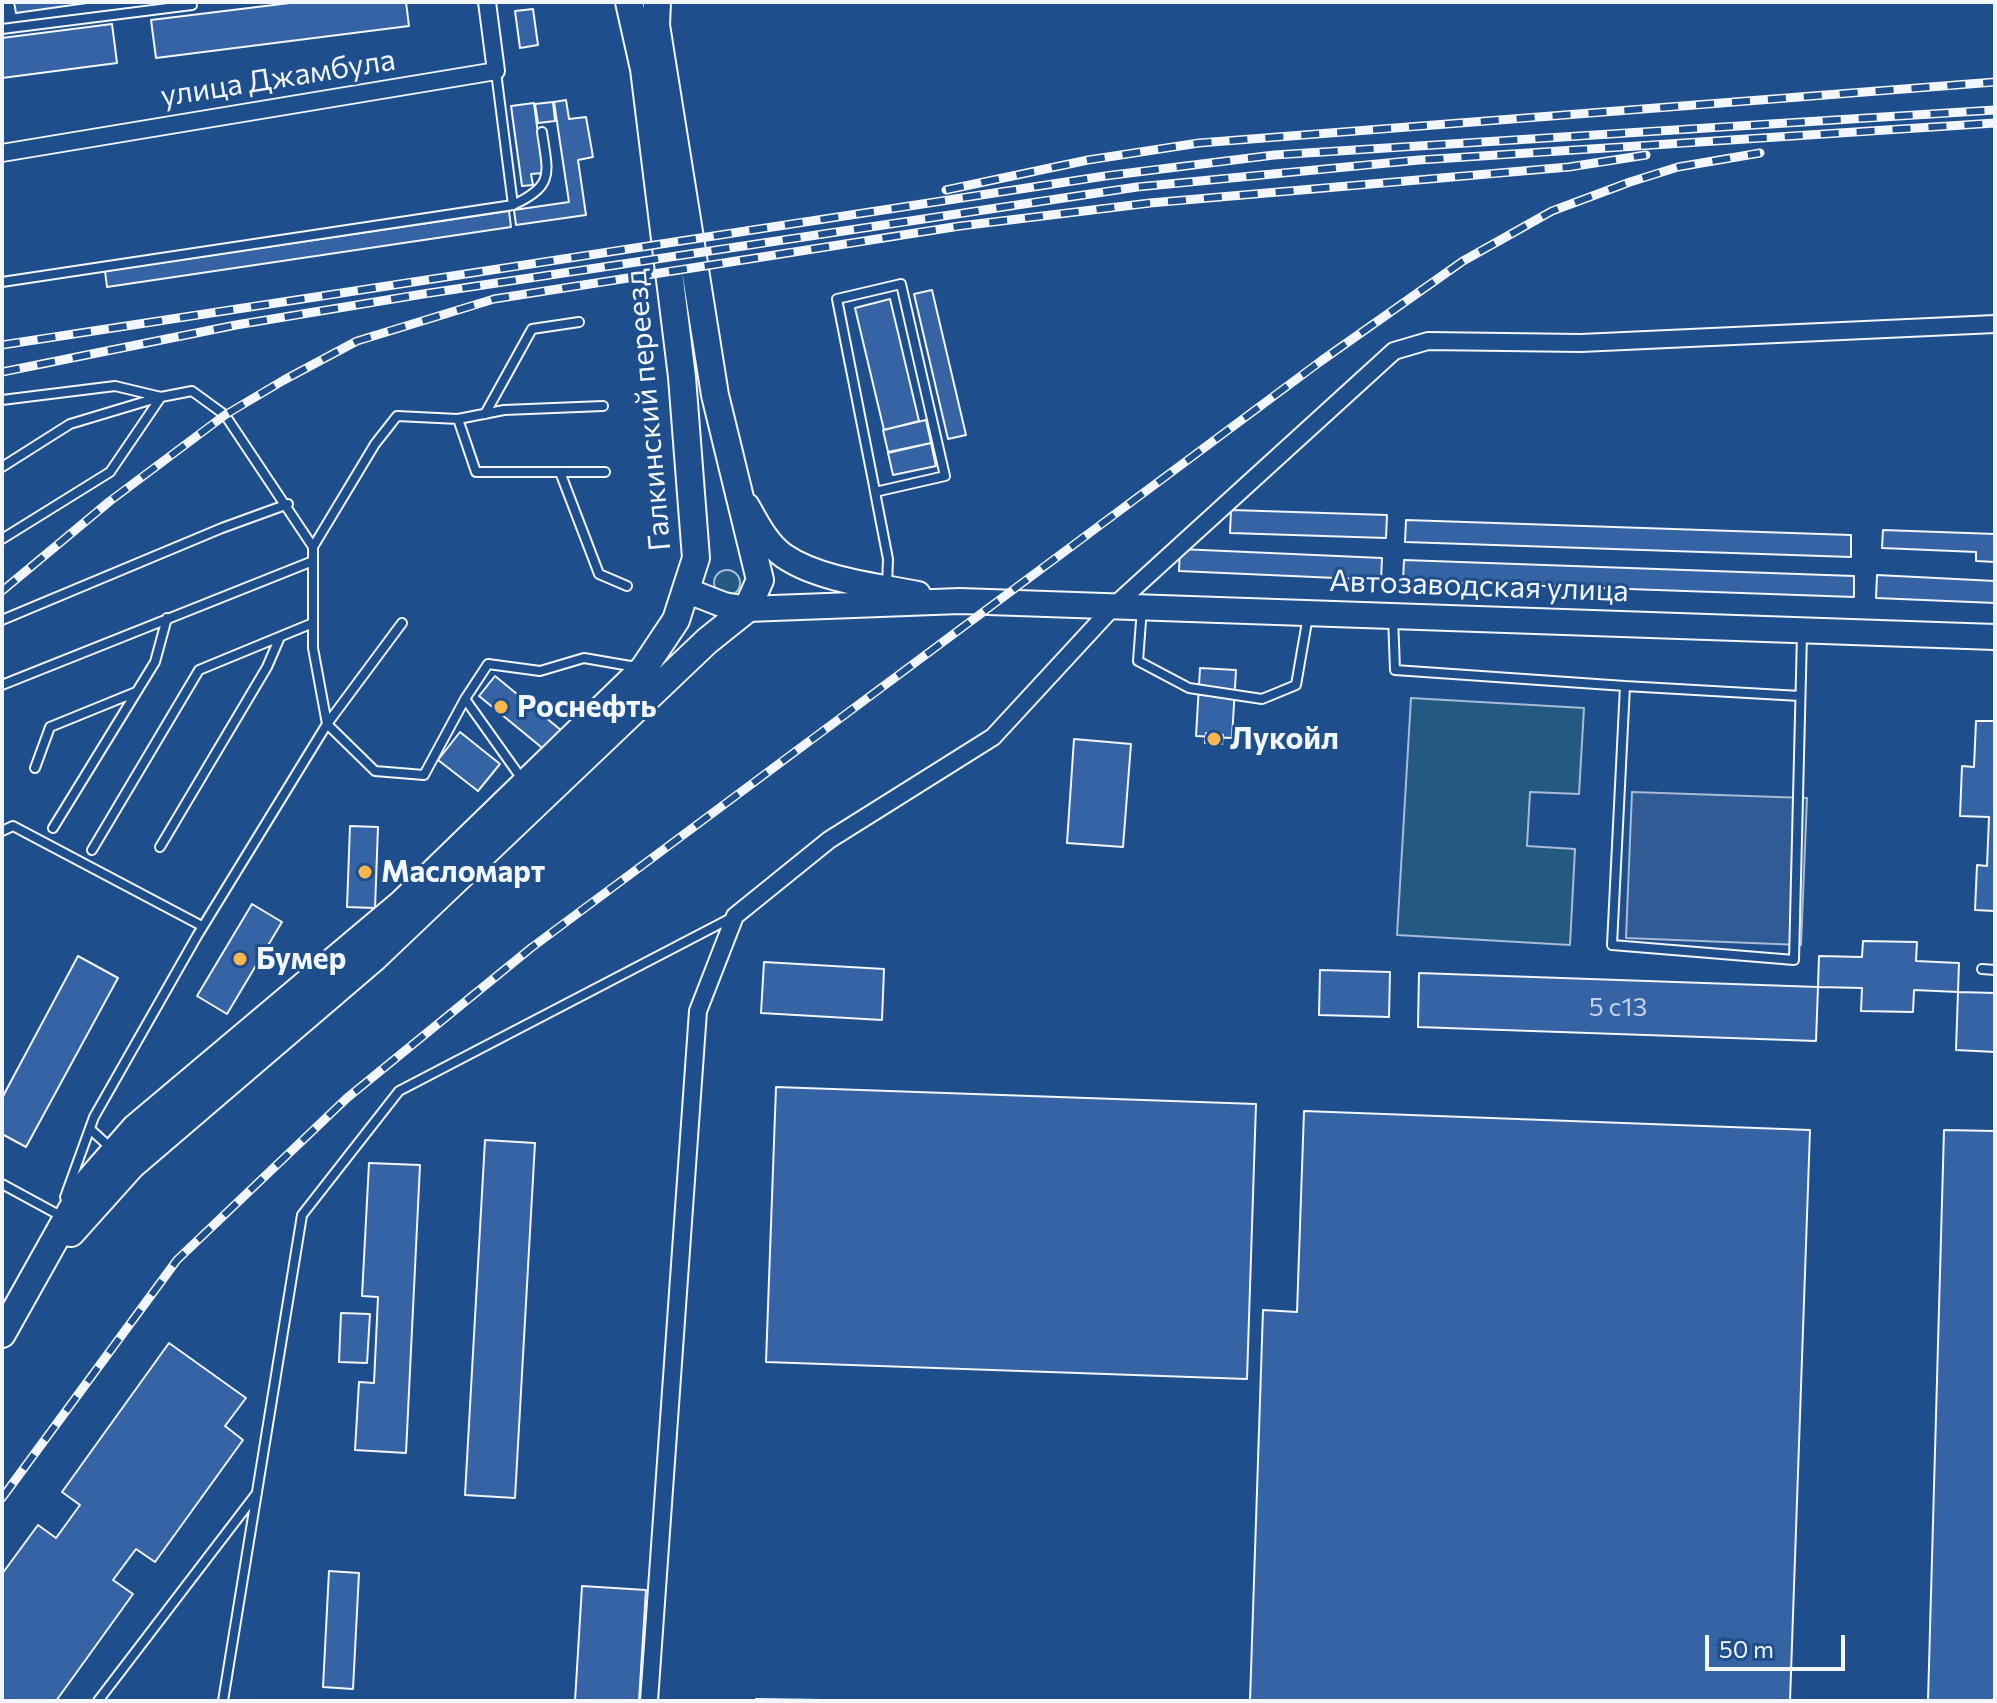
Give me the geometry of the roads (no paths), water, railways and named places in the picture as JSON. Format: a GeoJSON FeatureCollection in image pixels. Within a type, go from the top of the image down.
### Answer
{"type":"FeatureCollection","features":[{"type":"Feature","properties":{"kind":"main road","name":"Галкинский переезд"},"geometry":{"type":"LineString","coordinates":[[123,1158],[135,1128],[401,904],[526,785],[644,668],[676,620],[688,591],[696,558],[682,377],[644,69],[629,2]]}},
{"type":"Feature","properties":{"kind":"main road"},"geometry":{"type":"LineString","coordinates":[[657,2],[656,25],[706,345],[760,580],[747,609]]}},
{"type":"Feature","properties":{"kind":"main road","name":"Галкинский переезд"},"geometry":{"type":"LineString","coordinates":[[2,1334],[42,1266],[123,1158],[375,957],[707,641],[747,609]]}},
{"type":"Feature","properties":{"kind":"street"},"geometry":{"type":"LineString","coordinates":[[487,2],[496,71]]}},
{"type":"Feature","properties":{"kind":"street","name":"улица Джамбула"},"geometry":{"type":"LineString","coordinates":[[2,153],[496,71]]}},
{"type":"Feature","properties":{"kind":"street"},"geometry":{"type":"LineString","coordinates":[[649,1701],[698,1011],[735,916],[829,840],[993,737],[1113,607],[1386,357],[1404,346],[1428,341],[1581,343],[1995,324]]}},
{"type":"Feature","properties":{"kind":"street"},"geometry":{"type":"LineString","coordinates":[[737,487],[761,532],[785,556],[884,596]]}},
{"type":"Feature","properties":{"kind":"street"},"geometry":{"type":"LineString","coordinates":[[688,591],[724,605],[782,610],[884,596]]}},
{"type":"Feature","properties":{"kind":"street","name":"Автозаводская улица"},"geometry":{"type":"LineString","coordinates":[[884,596],[1113,607],[1393,614],[1995,637]]}},
{"type":"Feature","properties":{"kind":"street"},"geometry":{"type":"LineString","coordinates":[[707,641],[782,610]]}},
{"type":"Feature","properties":{"kind":"lane"},"geometry":{"type":"LineString","coordinates":[[2,29],[192,5]]}},
{"type":"Feature","properties":{"kind":"lane"},"geometry":{"type":"LineString","coordinates":[[496,71],[513,205]]}},
{"type":"Feature","properties":{"kind":"lane"},"geometry":{"type":"LineString","coordinates":[[2,282],[513,205],[542,188],[548,174],[542,132]]}},
{"type":"Feature","properties":{"kind":"lane"},"geometry":{"type":"LineString","coordinates":[[875,492],[945,476],[901,284],[837,299],[888,559],[884,596]]}},
{"type":"Feature","properties":{"kind":"lane"},"geometry":{"type":"LineString","coordinates":[[485,414],[532,329],[579,322]]}},
{"type":"Feature","properties":{"kind":"lane"},"geometry":{"type":"LineString","coordinates":[[2,400],[115,386],[161,397]]}},
{"type":"Feature","properties":{"kind":"lane"},"geometry":{"type":"LineString","coordinates":[[2,467],[70,424],[192,391],[207,399],[225,415],[288,504],[313,547],[313,648],[327,724],[375,771],[424,775],[465,699],[488,664],[540,671],[584,658],[644,668]]}},
{"type":"Feature","properties":{"kind":"lane"},"geometry":{"type":"LineString","coordinates":[[2,539],[110,472],[161,397]]}},
{"type":"Feature","properties":{"kind":"lane"},"geometry":{"type":"LineString","coordinates":[[313,547],[375,444],[397,416],[458,419],[485,414],[603,406]]}},
{"type":"Feature","properties":{"kind":"lane"},"geometry":{"type":"LineString","coordinates":[[458,419],[476,472],[605,472]]}},
{"type":"Feature","properties":{"kind":"lane"},"geometry":{"type":"LineString","coordinates":[[560,472],[599,574],[627,586]]}},
{"type":"Feature","properties":{"kind":"lane"},"geometry":{"type":"LineString","coordinates":[[2,620],[222,528],[288,504]]}},
{"type":"Feature","properties":{"kind":"lane"},"geometry":{"type":"LineString","coordinates":[[2,685],[313,561]]}},
{"type":"Feature","properties":{"kind":"lane"},"geometry":{"type":"LineString","coordinates":[[1142,608],[1138,661],[1189,688],[1262,699],[1296,685],[1309,612]]}},
{"type":"Feature","properties":{"kind":"lane"},"geometry":{"type":"LineString","coordinates":[[1393,614],[1395,670],[1800,696]]}},
{"type":"Feature","properties":{"kind":"lane"},"geometry":{"type":"LineString","coordinates":[[53,828],[155,662],[167,618]]}},
{"type":"Feature","properties":{"kind":"lane"},"geometry":{"type":"LineString","coordinates":[[92,850],[199,670],[313,623]]}},
{"type":"Feature","properties":{"kind":"lane"},"geometry":{"type":"LineString","coordinates":[[42,1266],[90,1129],[202,926],[327,724],[402,623]]}},
{"type":"Feature","properties":{"kind":"lane"},"geometry":{"type":"LineString","coordinates":[[1625,686],[1612,945],[1794,960],[1802,629]]}},
{"type":"Feature","properties":{"kind":"lane"},"geometry":{"type":"LineString","coordinates":[[160,847],[267,667],[280,637]]}},
{"type":"Feature","properties":{"kind":"lane"},"geometry":{"type":"LineString","coordinates":[[35,768],[50,727],[137,692]]}},
{"type":"Feature","properties":{"kind":"lane"},"geometry":{"type":"LineString","coordinates":[[465,699],[526,785]]}},
{"type":"Feature","properties":{"kind":"lane"},"geometry":{"type":"LineString","coordinates":[[2,831],[13,826],[202,926]]}},
{"type":"Feature","properties":{"kind":"lane"},"geometry":{"type":"LineString","coordinates":[[223,1701],[302,1215],[399,1091],[735,916]]}},
{"type":"Feature","properties":{"kind":"lane"},"geometry":{"type":"LineString","coordinates":[[1982,969],[1995,970]]}},
{"type":"Feature","properties":{"kind":"lane"},"geometry":{"type":"LineString","coordinates":[[90,1129],[123,1158]]}},
{"type":"Feature","properties":{"kind":"lane"},"geometry":{"type":"LineString","coordinates":[[2,1184],[59,1215]]}},
{"type":"Feature","properties":{"kind":"lane"},"geometry":{"type":"LineString","coordinates":[[98,1701],[257,1492]]}},
{"type":"Feature","properties":{"kind":"railway"},"geometry":{"type":"LineString","coordinates":[[946,190],[1088,160],[1199,143],[1995,82]]}},
{"type":"Feature","properties":{"kind":"railway"},"geometry":{"type":"LineString","coordinates":[[2,345],[1105,176],[1274,155],[1995,110]]}},
{"type":"Feature","properties":{"kind":"railway"},"geometry":{"type":"LineString","coordinates":[[2,372],[236,325],[423,294],[1137,187],[1419,160],[1995,123]]}},
{"type":"Feature","properties":{"kind":"railway"},"geometry":{"type":"LineString","coordinates":[[2,1498],[177,1260],[347,1098],[531,948],[1321,361],[1463,261],[1552,211],[1630,182],[1678,167],[1760,153]]}},
{"type":"Feature","properties":{"kind":"railway"},"geometry":{"type":"LineString","coordinates":[[2,591],[110,501],[225,415],[357,341],[494,299],[960,226],[1150,203],[1569,167],[1646,155]]}},
{"type":"Feature","properties":{"kind":"place","name":"Роснефть"},"geometry":{"type":"Point","coordinates":[501,707]}},
{"type":"Feature","properties":{"kind":"place","name":"Лукойл"},"geometry":{"type":"Point","coordinates":[1214,739]}},
{"type":"Feature","properties":{"kind":"place","name":"Масломарт"},"geometry":{"type":"Point","coordinates":[365,872]}},
{"type":"Feature","properties":{"kind":"place","name":"Бумер"},"geometry":{"type":"Point","coordinates":[240,959]}}]}
